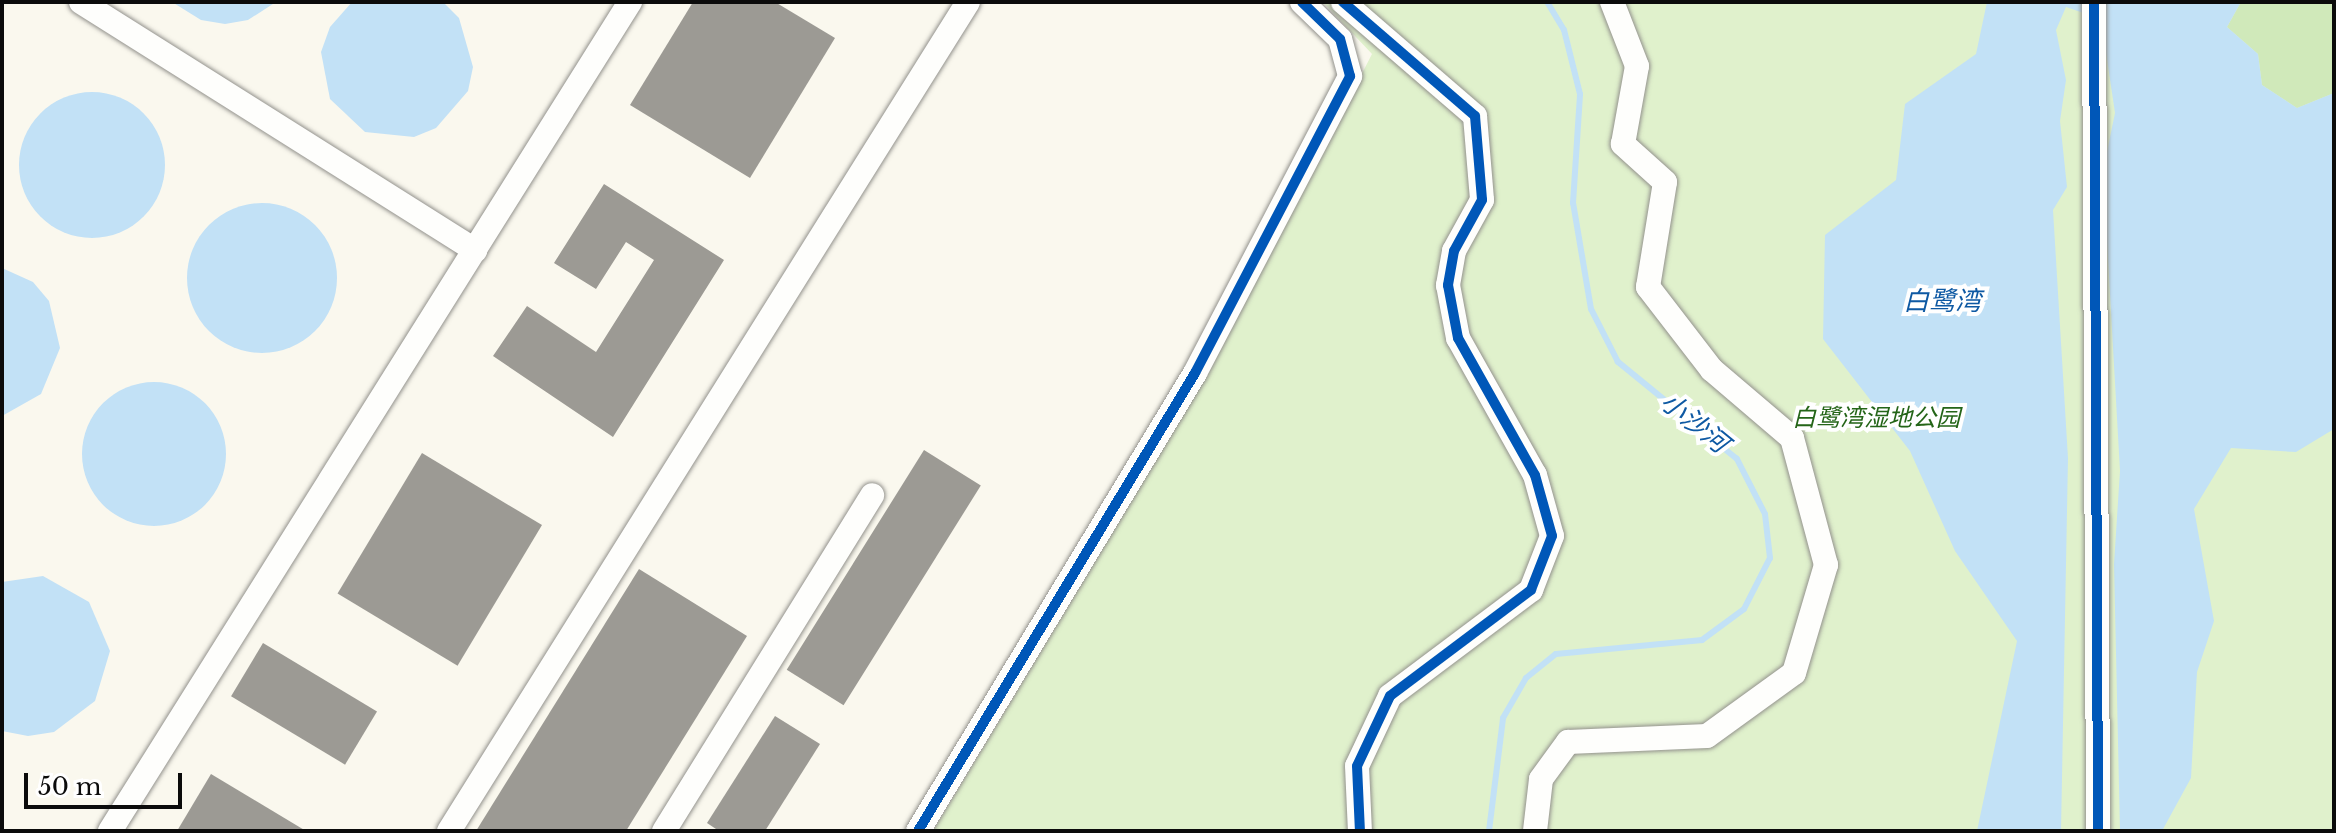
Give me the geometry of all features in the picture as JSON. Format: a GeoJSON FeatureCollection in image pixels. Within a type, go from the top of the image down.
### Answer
{"type":"FeatureCollection","features":[{"type":"Feature","properties":{"kind":"street"},"geometry":{"type":"LineString","coordinates":[[81,2],[475,250]]}},
{"type":"Feature","properties":{"kind":"street"},"geometry":{"type":"LineString","coordinates":[[110,831],[630,2]]}},
{"type":"Feature","properties":{"kind":"street"},"geometry":{"type":"LineString","coordinates":[[449,831],[968,2]]}},
{"type":"Feature","properties":{"kind":"street"},"geometry":{"type":"LineString","coordinates":[[918,831],[1195,373],[1350,76],[1340,39],[1302,2]]}},
{"type":"Feature","properties":{"kind":"street"},"geometry":{"type":"LineString","coordinates":[[1343,2],[1475,116],[1482,200],[1454,251],[1448,285],[1458,338],[1535,475],[1552,536],[1531,590],[1390,696],[1357,766],[1360,831]]}},
{"type":"Feature","properties":{"kind":"street"},"geometry":{"type":"LineString","coordinates":[[1535,831],[1541,779],[1568,742],[1707,736],[1794,673],[1826,565],[1792,438],[1712,370],[1648,287],[1665,182],[1623,144],[1637,66],[1612,2]]}},
{"type":"Feature","properties":{"kind":"street"},"geometry":{"type":"LineString","coordinates":[[2094,2],[2098,831]]}},
{"type":"Feature","properties":{"kind":"street"},"geometry":{"type":"LineString","coordinates":[[664,831],[872,495]]}},
{"type":"Feature","properties":{"kind":"green space","name":"白鹭湾湿地公园"},"geometry":{"type":"Polygon","coordinates":[[[1323,2],[2334,2],[2334,831],[933,831],[1205,379],[1372,54],[1323,2]]]}},
{"type":"Feature","properties":{"kind":"green space"},"geometry":{"type":"Polygon","coordinates":[[[2241,2],[2334,2],[2334,93],[2297,108],[2262,85],[2258,54],[2227,27],[2241,2]]]}},
{"type":"Feature","properties":{"kind":"water"},"geometry":{"type":"Polygon","coordinates":[[[172,2],[276,2],[248,20],[225,24],[201,20],[172,2]]]}},
{"type":"Feature","properties":{"kind":"water"},"geometry":{"type":"Polygon","coordinates":[[[352,2],[443,2],[459,18],[473,67],[468,91],[436,128],[414,137],[365,132],[330,99],[321,52],[330,27],[352,2]]]}},
{"type":"Feature","properties":{"kind":"water","name":"白鹭湾"},"geometry":{"type":"Polygon","coordinates":[[[1987,2],[2241,2],[2227,27],[2258,54],[2262,85],[2297,108],[2334,93],[2334,429],[2296,452],[2231,448],[2194,509],[2214,621],[2197,672],[2191,778],[2162,831],[2120,831],[2114,564],[2120,471],[2103,171],[2115,113],[2101,19],[2066,7],[2056,30],[2066,80],[2060,121],[2067,187],[2053,210],[2068,458],[2061,831],[1977,831],[2017,641],[1955,551],[1910,451],[1823,339],[1825,235],[1896,180],[1905,104],[1976,54],[1987,2]]]}},
{"type":"Feature","properties":{"kind":"water"},"geometry":{"type":"Polygon","coordinates":[[[92,92],[120,97],[144,113],[160,137],[165,165],[160,193],[144,217],[120,233],[92,238],[64,233],[40,217],[24,193],[19,165],[24,137],[40,113],[64,97],[92,92]]]}},
{"type":"Feature","properties":{"kind":"water"},"geometry":{"type":"Polygon","coordinates":[[[262,203],[291,208],[315,225],[332,249],[337,278],[332,307],[315,331],[291,348],[262,353],[233,348],[209,331],[192,307],[187,278],[192,249],[209,225],[233,208],[262,203]]]}},
{"type":"Feature","properties":{"kind":"water"},"geometry":{"type":"Polygon","coordinates":[[[2,268],[33,282],[49,301],[60,348],[41,394],[2,416],[2,268]]]}},
{"type":"Feature","properties":{"kind":"water"},"geometry":{"type":"Polygon","coordinates":[[[154,382],[181,388],[205,403],[220,427],[226,454],[220,481],[205,505],[181,520],[154,526],[127,520],[103,505],[88,481],[82,454],[88,427],[103,403],[127,388],[154,382]]]}},
{"type":"Feature","properties":{"kind":"water"},"geometry":{"type":"Polygon","coordinates":[[[43,576],[89,602],[110,651],[95,701],[54,732],[28,736],[2,731],[2,582],[43,576]]]}},
{"type":"Feature","properties":{"kind":"building"},"geometry":{"type":"Polygon","coordinates":[[[693,2],[775,2],[835,38],[750,178],[630,105],[693,2]]]}},
{"type":"Feature","properties":{"kind":"building"},"geometry":{"type":"Polygon","coordinates":[[[604,184],[724,260],[613,437],[493,356],[527,306],[596,352],[654,260],[626,242],[596,289],[554,263],[604,184]]]}},
{"type":"Feature","properties":{"kind":"building"},"geometry":{"type":"Polygon","coordinates":[[[924,450],[981,486],[844,705],[787,670],[924,450]]]}},
{"type":"Feature","properties":{"kind":"building"},"geometry":{"type":"Polygon","coordinates":[[[422,453],[542,525],[458,666],[338,594],[422,453]]]}},
{"type":"Feature","properties":{"kind":"building"},"geometry":{"type":"Polygon","coordinates":[[[639,569],[747,636],[626,831],[476,831],[639,569]]]}},
{"type":"Feature","properties":{"kind":"building"},"geometry":{"type":"Polygon","coordinates":[[[263,643],[377,712],[345,765],[231,696],[263,643]]]}},
{"type":"Feature","properties":{"kind":"building"},"geometry":{"type":"Polygon","coordinates":[[[775,716],[820,744],[765,831],[719,831],[707,823],[775,716]]]}},
{"type":"Feature","properties":{"kind":"building"},"geometry":{"type":"Polygon","coordinates":[[[211,774],[306,831],[177,831],[211,774]]]}},
{"type":"Feature","properties":{"kind":"waterway","name":"小沙河"},"geometry":{"type":"LineString","coordinates":[[1489,831],[1503,718],[1526,678],[1556,654],[1702,640],[1744,609],[1770,558],[1765,514],[1737,459],[1618,362],[1591,309],[1573,203],[1580,94],[1564,30],[1547,2]]}},
{"type":"Feature","properties":{"kind":"cycle path"},"geometry":{"type":"LineString","coordinates":[[918,831],[1195,373],[1350,76],[1340,39],[1302,2]]}},
{"type":"Feature","properties":{"kind":"cycle path"},"geometry":{"type":"LineString","coordinates":[[1343,2],[1475,116],[1482,200],[1454,251],[1448,285],[1458,338],[1535,475],[1552,536],[1531,590],[1390,696],[1357,766],[1360,831]]}},
{"type":"Feature","properties":{"kind":"cycle path"},"geometry":{"type":"LineString","coordinates":[[2094,2],[2098,831]]}}]}
